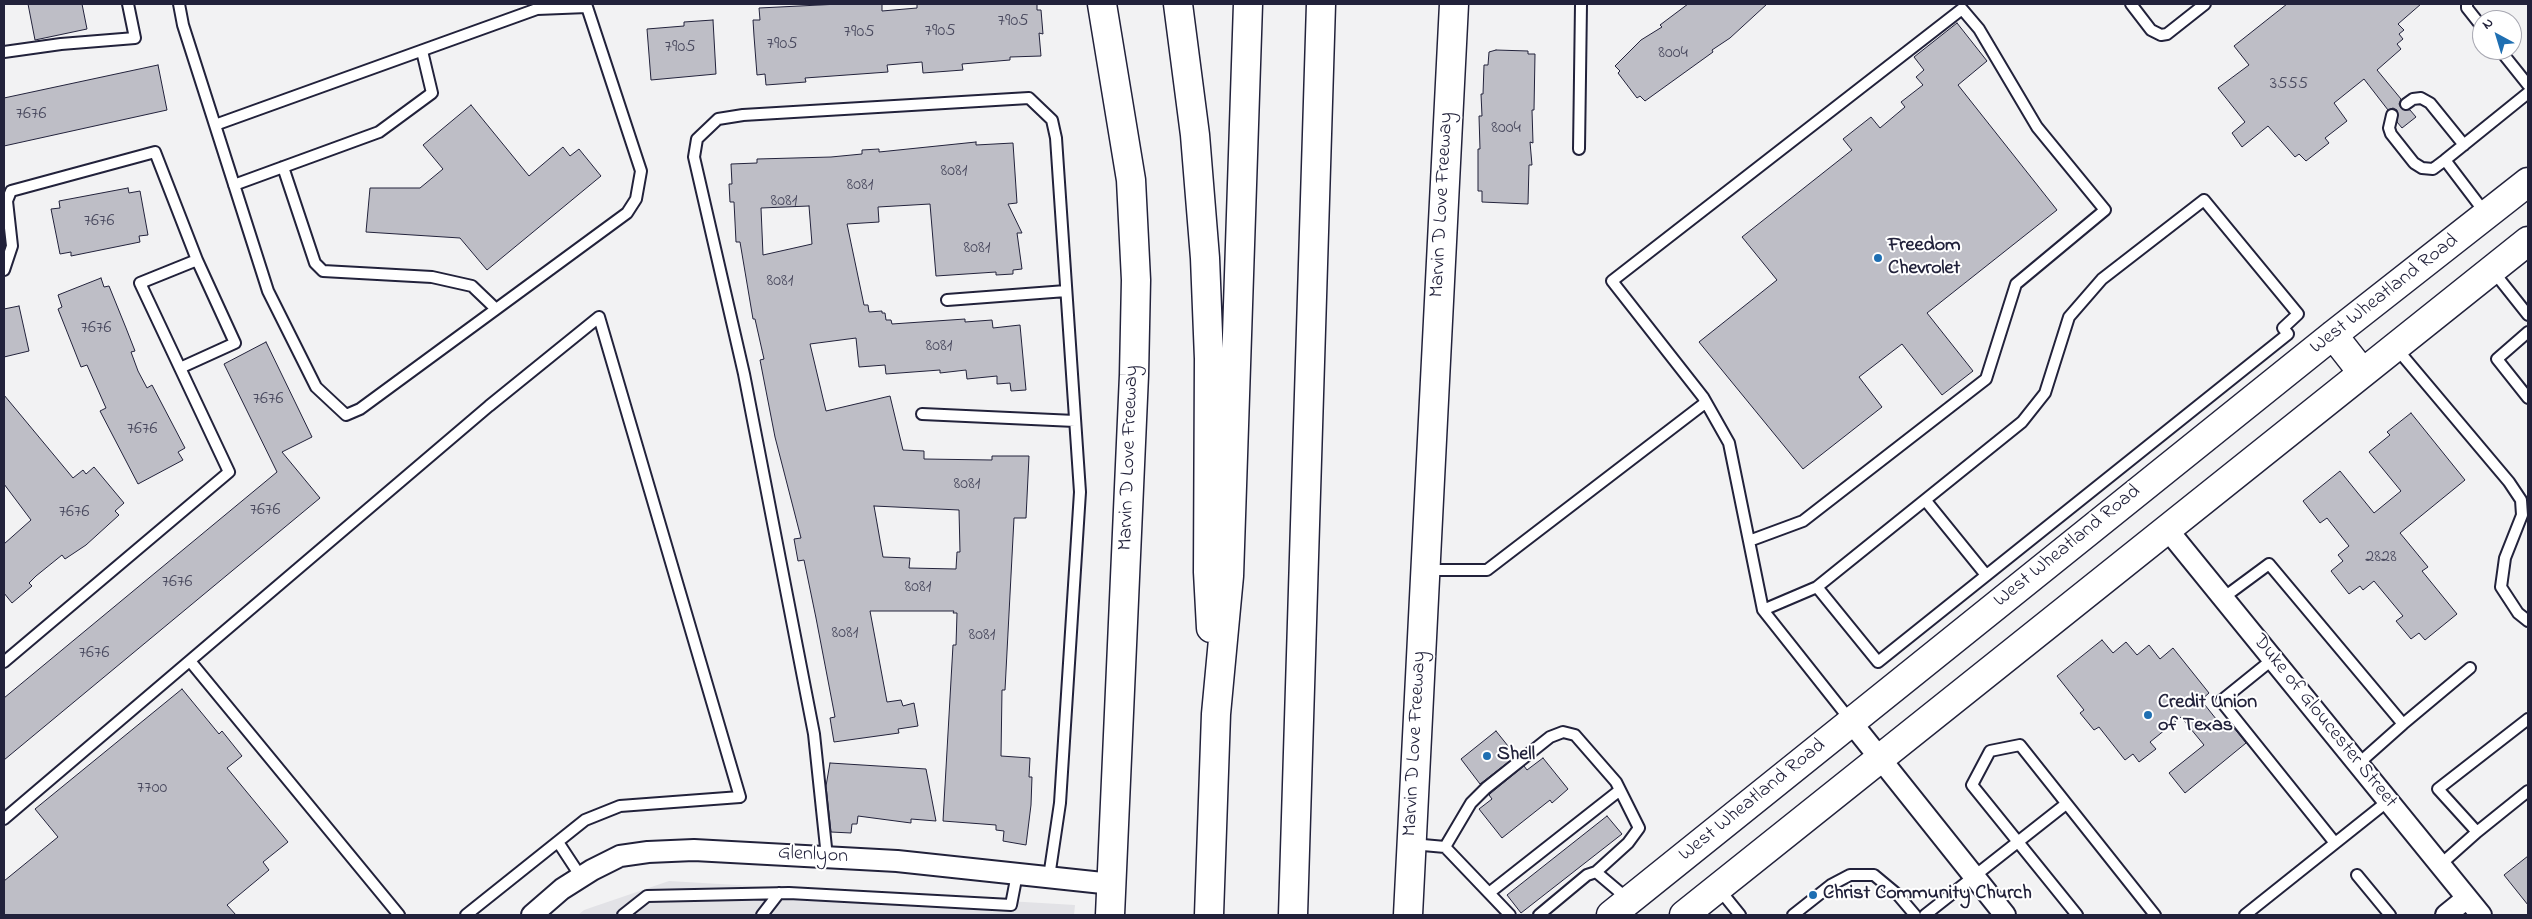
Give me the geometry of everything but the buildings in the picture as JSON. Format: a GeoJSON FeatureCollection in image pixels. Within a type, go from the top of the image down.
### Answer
{"type":"FeatureCollection","features":[{"type":"Feature","properties":{"kind":"main road","name":"Marvin D Love Freeway"},"geometry":{"type":"LineString","coordinates":[[1102,4],[1131,180],[1136,280],[1134,385],[1110,915]]}},
{"type":"Feature","properties":{"kind":"main road"},"geometry":{"type":"LineString","coordinates":[[1178,4],[1195,135],[1205,258],[1210,359],[1208,572],[1216,714]]}},
{"type":"Feature","properties":{"kind":"main road"},"geometry":{"type":"LineString","coordinates":[[1209,915],[1216,714],[1229,576],[1248,4]]}},
{"type":"Feature","properties":{"kind":"main road"},"geometry":{"type":"LineString","coordinates":[[1293,915],[1321,4]]}},
{"type":"Feature","properties":{"kind":"main road","name":"Marvin D Love Freeway"},"geometry":{"type":"LineString","coordinates":[[1408,915],[1454,4]]}},
{"type":"Feature","properties":{"kind":"main road","name":"West Wheatland Road"},"geometry":{"type":"LineString","coordinates":[[1625,910],[1657,896],[1702,842],[2332,335],[2528,182]]}},
{"type":"Feature","properties":{"kind":"main road"},"geometry":{"type":"LineString","coordinates":[[1684,915],[2394,346],[2528,241]]}},
{"type":"Feature","properties":{"kind":"main road"},"geometry":{"type":"LineString","coordinates":[[2332,335],[2362,372]]}},
{"type":"Feature","properties":{"kind":"street","name":"Duke of Gloucester Street"},"geometry":{"type":"LineString","coordinates":[[2167,529],[2481,915]]}},
{"type":"Feature","properties":{"kind":"street"},"geometry":{"type":"LineString","coordinates":[[1851,722],[2005,915]]}},
{"type":"Feature","properties":{"kind":"street","name":"Glenlyon"},"geometry":{"type":"LineString","coordinates":[[532,915],[581,877],[620,856],[648,852],[694,850],[827,856],[1112,884]]}},
{"type":"Feature","properties":{"kind":"street"},"geometry":{"type":"LineString","coordinates":[[2446,915],[2467,898]]}},
{"type":"Feature","properties":{"kind":"lane"},"geometry":{"type":"LineString","coordinates":[[4,52],[61,44],[135,38],[128,4]]}},
{"type":"Feature","properties":{"kind":"lane"},"geometry":{"type":"LineString","coordinates":[[178,4],[215,126],[268,291],[316,387],[346,414],[360,410],[627,214],[636,199],[641,171],[587,7],[536,9],[215,126]]}},
{"type":"Feature","properties":{"kind":"lane"},"geometry":{"type":"LineString","coordinates":[[1579,149],[1581,4]]}},
{"type":"Feature","properties":{"kind":"lane"},"geometry":{"type":"LineString","coordinates":[[2130,4],[2151,30],[2161,35],[2167,34],[2205,4]]}},
{"type":"Feature","properties":{"kind":"lane"},"geometry":{"type":"LineString","coordinates":[[1749,541],[1803,521],[1986,378],[2016,284],[2105,210],[2037,127],[1979,29],[1962,9],[1612,281],[1706,403],[1729,443],[1749,541],[1764,610],[1851,722]]}},
{"type":"Feature","properties":{"kind":"lane"},"geometry":{"type":"LineString","coordinates":[[234,185],[379,132],[432,93],[422,51]]}},
{"type":"Feature","properties":{"kind":"lane"},"geometry":{"type":"LineString","coordinates":[[2508,60],[2528,85]]}},
{"type":"Feature","properties":{"kind":"lane"},"geometry":{"type":"LineString","coordinates":[[2392,115],[2388,128],[2391,134],[2414,163],[2422,168],[2433,169],[2528,93]]}},
{"type":"Feature","properties":{"kind":"lane"},"geometry":{"type":"LineString","coordinates":[[827,856],[814,734],[744,374],[694,157],[697,139],[718,119],[743,115],[1029,98],[1052,120],[1056,138],[1080,492],[1060,803],[1049,877]]}},
{"type":"Feature","properties":{"kind":"lane"},"geometry":{"type":"LineString","coordinates":[[2406,104],[2413,99],[2421,98],[2430,103],[2464,145]]}},
{"type":"Feature","properties":{"kind":"lane"},"geometry":{"type":"LineString","coordinates":[[4,270],[12,246],[7,201],[11,191],[155,152],[197,260],[235,342],[180,368]]}},
{"type":"Feature","properties":{"kind":"lane"},"geometry":{"type":"LineString","coordinates":[[2445,160],[2487,215]]}},
{"type":"Feature","properties":{"kind":"lane"},"geometry":{"type":"LineString","coordinates":[[282,167],[315,263],[323,271],[432,276],[472,286],[496,309]]}},
{"type":"Feature","properties":{"kind":"lane"},"geometry":{"type":"LineString","coordinates":[[1764,610],[1817,587],[2022,422],[2048,387],[2070,317],[2102,279],[2204,200],[2298,314],[2283,328],[2288,334],[1878,662],[1817,587]]}},
{"type":"Feature","properties":{"kind":"lane"},"geometry":{"type":"LineString","coordinates":[[4,662],[229,472],[140,283],[197,260]]}},
{"type":"Feature","properties":{"kind":"lane"},"geometry":{"type":"LineString","coordinates":[[2492,270],[2528,315]]}},
{"type":"Feature","properties":{"kind":"lane"},"geometry":{"type":"LineString","coordinates":[[947,300],[1066,291]]}},
{"type":"Feature","properties":{"kind":"lane"},"geometry":{"type":"LineString","coordinates":[[4,819],[482,412],[598,317],[740,797],[620,806],[585,820],[466,915]]}},
{"type":"Feature","properties":{"kind":"lane"},"geometry":{"type":"LineString","coordinates":[[2528,332],[2497,360],[2528,398]]}},
{"type":"Feature","properties":{"kind":"lane"},"geometry":{"type":"LineString","coordinates":[[2394,346],[2509,482],[2521,500],[2522,515],[2505,558],[2501,587],[2518,613],[2528,621]]}},
{"type":"Feature","properties":{"kind":"lane"},"geometry":{"type":"LineString","coordinates":[[1425,570],[1487,570],[1706,403]]}},
{"type":"Feature","properties":{"kind":"lane"},"geometry":{"type":"LineString","coordinates":[[922,414],[1075,421]]}},
{"type":"Feature","properties":{"kind":"lane"},"geometry":{"type":"LineString","coordinates":[[1926,501],[1986,575]]}},
{"type":"Feature","properties":{"kind":"lane"},"geometry":{"type":"LineString","coordinates":[[2223,598],[2268,564],[2403,724]]}},
{"type":"Feature","properties":{"kind":"lane"},"geometry":{"type":"LineString","coordinates":[[2273,659],[2221,701],[2335,843]]}},
{"type":"Feature","properties":{"kind":"lane"},"geometry":{"type":"LineString","coordinates":[[190,661],[400,915]]}},
{"type":"Feature","properties":{"kind":"lane"},"geometry":{"type":"LineString","coordinates":[[2358,764],[2470,668]]}},
{"type":"Feature","properties":{"kind":"lane"},"geometry":{"type":"LineString","coordinates":[[2477,832],[2438,789],[2528,719]]}},
{"type":"Feature","properties":{"kind":"lane"},"geometry":{"type":"LineString","coordinates":[[1445,846],[1471,802],[1486,788],[1550,737],[1563,732],[1575,735],[1620,790],[1639,828],[1628,843],[1596,872],[1587,875],[1539,915]]}},
{"type":"Feature","properties":{"kind":"lane"},"geometry":{"type":"LineString","coordinates":[[2078,915],[1972,785],[1990,751],[2020,745],[2155,915]]}},
{"type":"Feature","properties":{"kind":"lane"},"geometry":{"type":"LineString","coordinates":[[1489,893],[1620,790]]}},
{"type":"Feature","properties":{"kind":"lane"},"geometry":{"type":"LineString","coordinates":[[2440,865],[2528,791]]}},
{"type":"Feature","properties":{"kind":"lane"},"geometry":{"type":"LineString","coordinates":[[2245,915],[2388,801]]}},
{"type":"Feature","properties":{"kind":"lane"},"geometry":{"type":"LineString","coordinates":[[1925,915],[2066,804]]}},
{"type":"Feature","properties":{"kind":"lane"},"geometry":{"type":"LineString","coordinates":[[558,842],[581,877]]}},
{"type":"Feature","properties":{"kind":"lane"},"geometry":{"type":"LineString","coordinates":[[1411,844],[1445,846],[1510,915]]}},
{"type":"Feature","properties":{"kind":"lane"},"geometry":{"type":"LineString","coordinates":[[1596,872],[1625,910]]}},
{"type":"Feature","properties":{"kind":"lane"},"geometry":{"type":"LineString","coordinates":[[623,915],[646,896],[779,893],[1011,905],[1017,874]]}},
{"type":"Feature","properties":{"kind":"lane"},"geometry":{"type":"LineString","coordinates":[[1793,915],[1831,884],[1850,875],[1874,875],[1898,894],[1915,915]]}},
{"type":"Feature","properties":{"kind":"lane"},"geometry":{"type":"LineString","coordinates":[[2357,875],[2390,915]]}},
{"type":"Feature","properties":{"kind":"lane"},"geometry":{"type":"LineString","coordinates":[[1718,888],[1740,915]]}},
{"type":"Feature","properties":{"kind":"lane"},"geometry":{"type":"LineString","coordinates":[[762,915],[779,893]]}},
{"type":"Feature","properties":{"kind":"shaded area"},"geometry":{"type":"Polygon","coordinates":[[[669,881],[1075,905],[1074,915],[578,915],[584,910],[669,881]]]}},
{"type":"Feature","properties":{"kind":"place","name":"Freedom Chevrolet"},"geometry":{"type":"Point","coordinates":[1878,258]}},
{"type":"Feature","properties":{"kind":"place","name":"Credit Union of Texas"},"geometry":{"type":"Point","coordinates":[2148,715]}},
{"type":"Feature","properties":{"kind":"place","name":"Shell"},"geometry":{"type":"Point","coordinates":[1487,756]}},
{"type":"Feature","properties":{"kind":"place","name":"Christ Community Church"},"geometry":{"type":"Point","coordinates":[1813,895]}}]}
